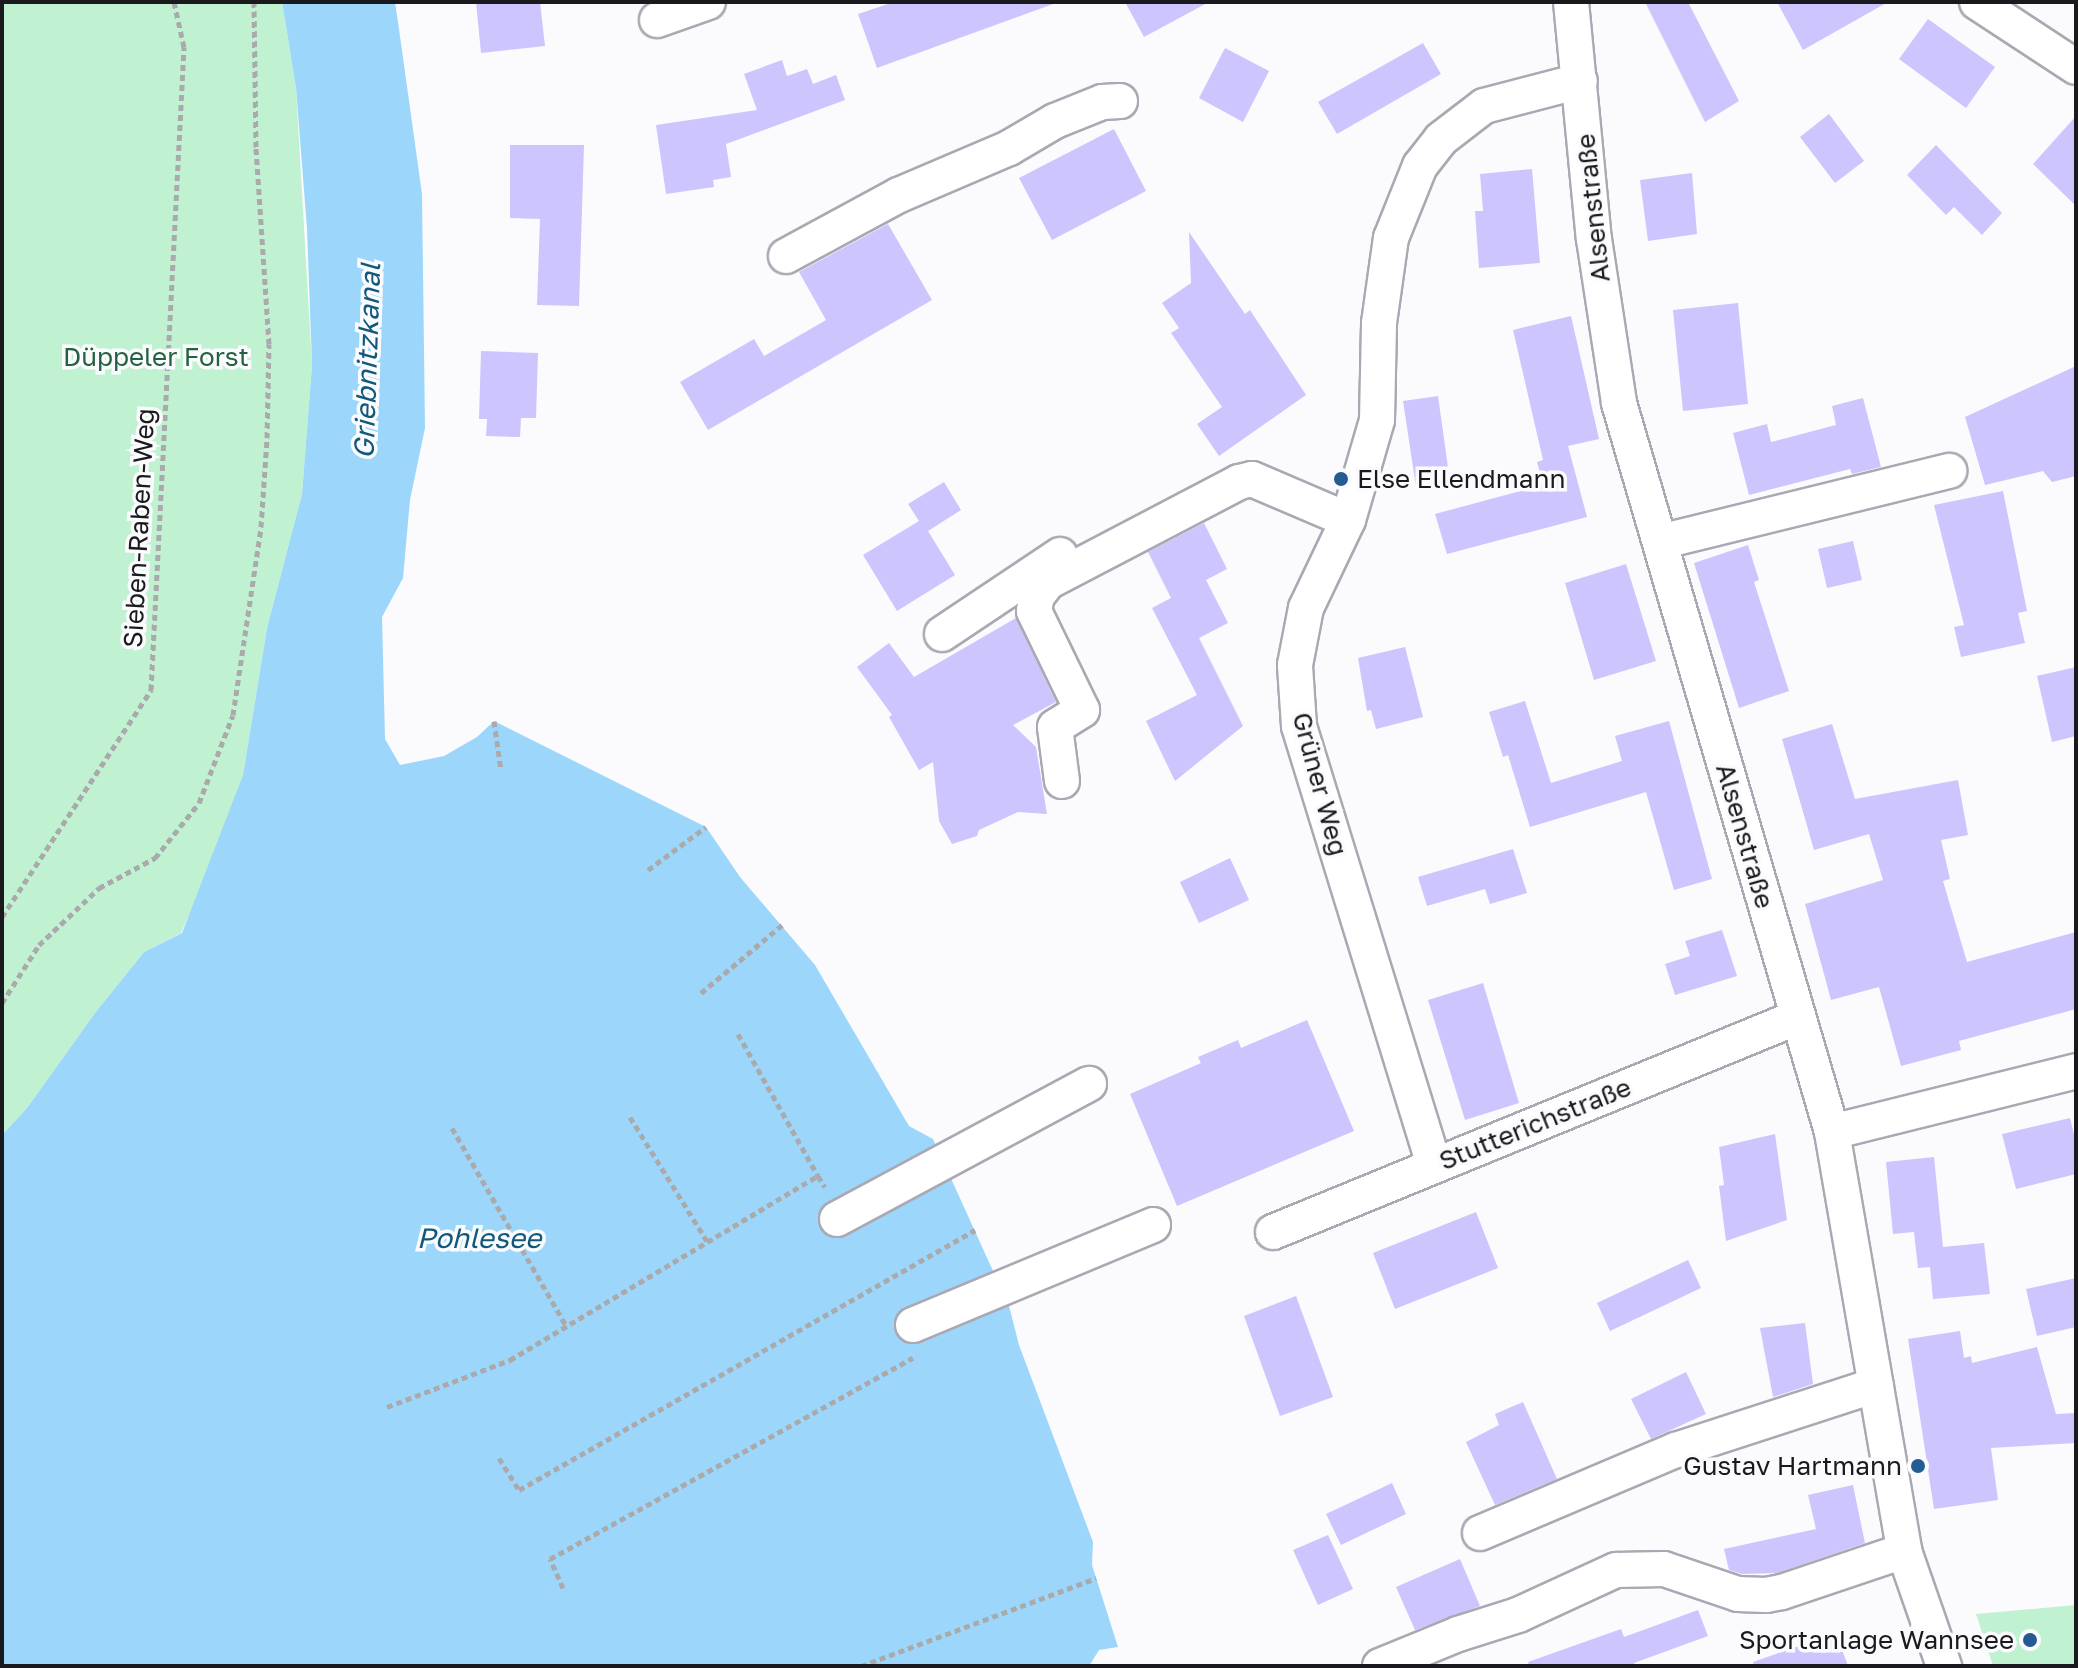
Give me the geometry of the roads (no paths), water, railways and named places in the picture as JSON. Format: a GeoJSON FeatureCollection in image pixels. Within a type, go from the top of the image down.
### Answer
{"type":"FeatureCollection","features":[{"type":"Feature","properties":{"kind":"street"},"geometry":{"type":"LineString","coordinates":[[657,20],[708,2]]}},
{"type":"Feature","properties":{"kind":"street","name":"Alsenstraße"},"geometry":{"type":"LineString","coordinates":[[1571,2],[1594,239],[1619,403],[1832,1132],[1904,1551],[1944,1666]]}},
{"type":"Feature","properties":{"kind":"street"},"geometry":{"type":"LineString","coordinates":[[1977,2],[2076,67]]}},
{"type":"Feature","properties":{"kind":"street","name":"Grüner Weg"},"geometry":{"type":"LineString","coordinates":[[1434,1165],[1299,726],[1295,665],[1306,608],[1350,511],[1377,420],[1379,323],[1391,238],[1420,166],[1441,139],[1484,106],[1580,81]]}},
{"type":"Feature","properties":{"kind":"street"},"geometry":{"type":"LineString","coordinates":[[786,256],[899,195],[1009,148],[1055,121],[1102,102],[1120,101]]}},
{"type":"Feature","properties":{"kind":"street"},"geometry":{"type":"LineString","coordinates":[[942,634],[1032,571],[1238,458],[1258,456],[1350,511]]}},
{"type":"Feature","properties":{"kind":"street"},"geometry":{"type":"LineString","coordinates":[[1660,542],[1949,471]]}},
{"type":"Feature","properties":{"kind":"street"},"geometry":{"type":"LineString","coordinates":[[1062,781],[1055,727],[1082,710],[1034,611],[1037,596],[1048,582],[1239,482],[1252,479],[1350,511]]}},
{"type":"Feature","properties":{"kind":"street","name":"Stutterichstraße"},"geometry":{"type":"LineString","coordinates":[[1273,1232],[1798,1017]]}},
{"type":"Feature","properties":{"kind":"street"},"geometry":{"type":"LineString","coordinates":[[1832,1132],[2076,1071]]}},
{"type":"Feature","properties":{"kind":"street"},"geometry":{"type":"LineString","coordinates":[[833,1206],[1089,1084]]}},
{"type":"Feature","properties":{"kind":"street"},"geometry":{"type":"LineString","coordinates":[[919,1338],[1153,1225]]}},
{"type":"Feature","properties":{"kind":"street"},"geometry":{"type":"LineString","coordinates":[[1480,1533],[1676,1450],[1876,1385]]}},
{"type":"Feature","properties":{"kind":"street"},"geometry":{"type":"LineString","coordinates":[[1380,1666],[1458,1634],[1518,1615],[1616,1570],[1664,1569],[1738,1594],[1766,1595],[1904,1551]]}},
{"type":"Feature","properties":{"kind":"water","name":"Pohlesee"},"geometry":{"type":"Polygon","coordinates":[[[282,2],[395,2],[399,29],[422,194],[425,428],[410,500],[403,578],[382,617],[385,739],[400,765],[444,756],[477,737],[494,721],[706,827],[740,877],[815,965],[909,1126],[933,1139],[1009,1306],[1019,1345],[1093,1542],[1092,1565],[1118,1647],[1099,1650],[1089,1666],[2,1666],[2,1135],[27,1108],[95,1013],[144,952],[182,933],[243,775],[267,628],[302,494],[312,365],[307,229],[296,88],[282,2]]]}},
{"type":"Feature","properties":{"kind":"place","name":"Else Ellendmann"},"geometry":{"type":"Point","coordinates":[1341,479]}},
{"type":"Feature","properties":{"kind":"place","name":"Gustav Hartmann"},"geometry":{"type":"Point","coordinates":[1918,1466]}},
{"type":"Feature","properties":{"kind":"place","name":"Sportanlage Wannsee"},"geometry":{"type":"Point","coordinates":[2030,1640]}},
{"type":"Feature","properties":{"kind":"park label","name":"Düppeler Forst"},"geometry":{"type":"Point","coordinates":[156,357]}},
{"type":"Feature","properties":{"kind":"water label","name":"Griebnitzkanal"},"geometry":{"type":"Point","coordinates":[367,361]}}]}
